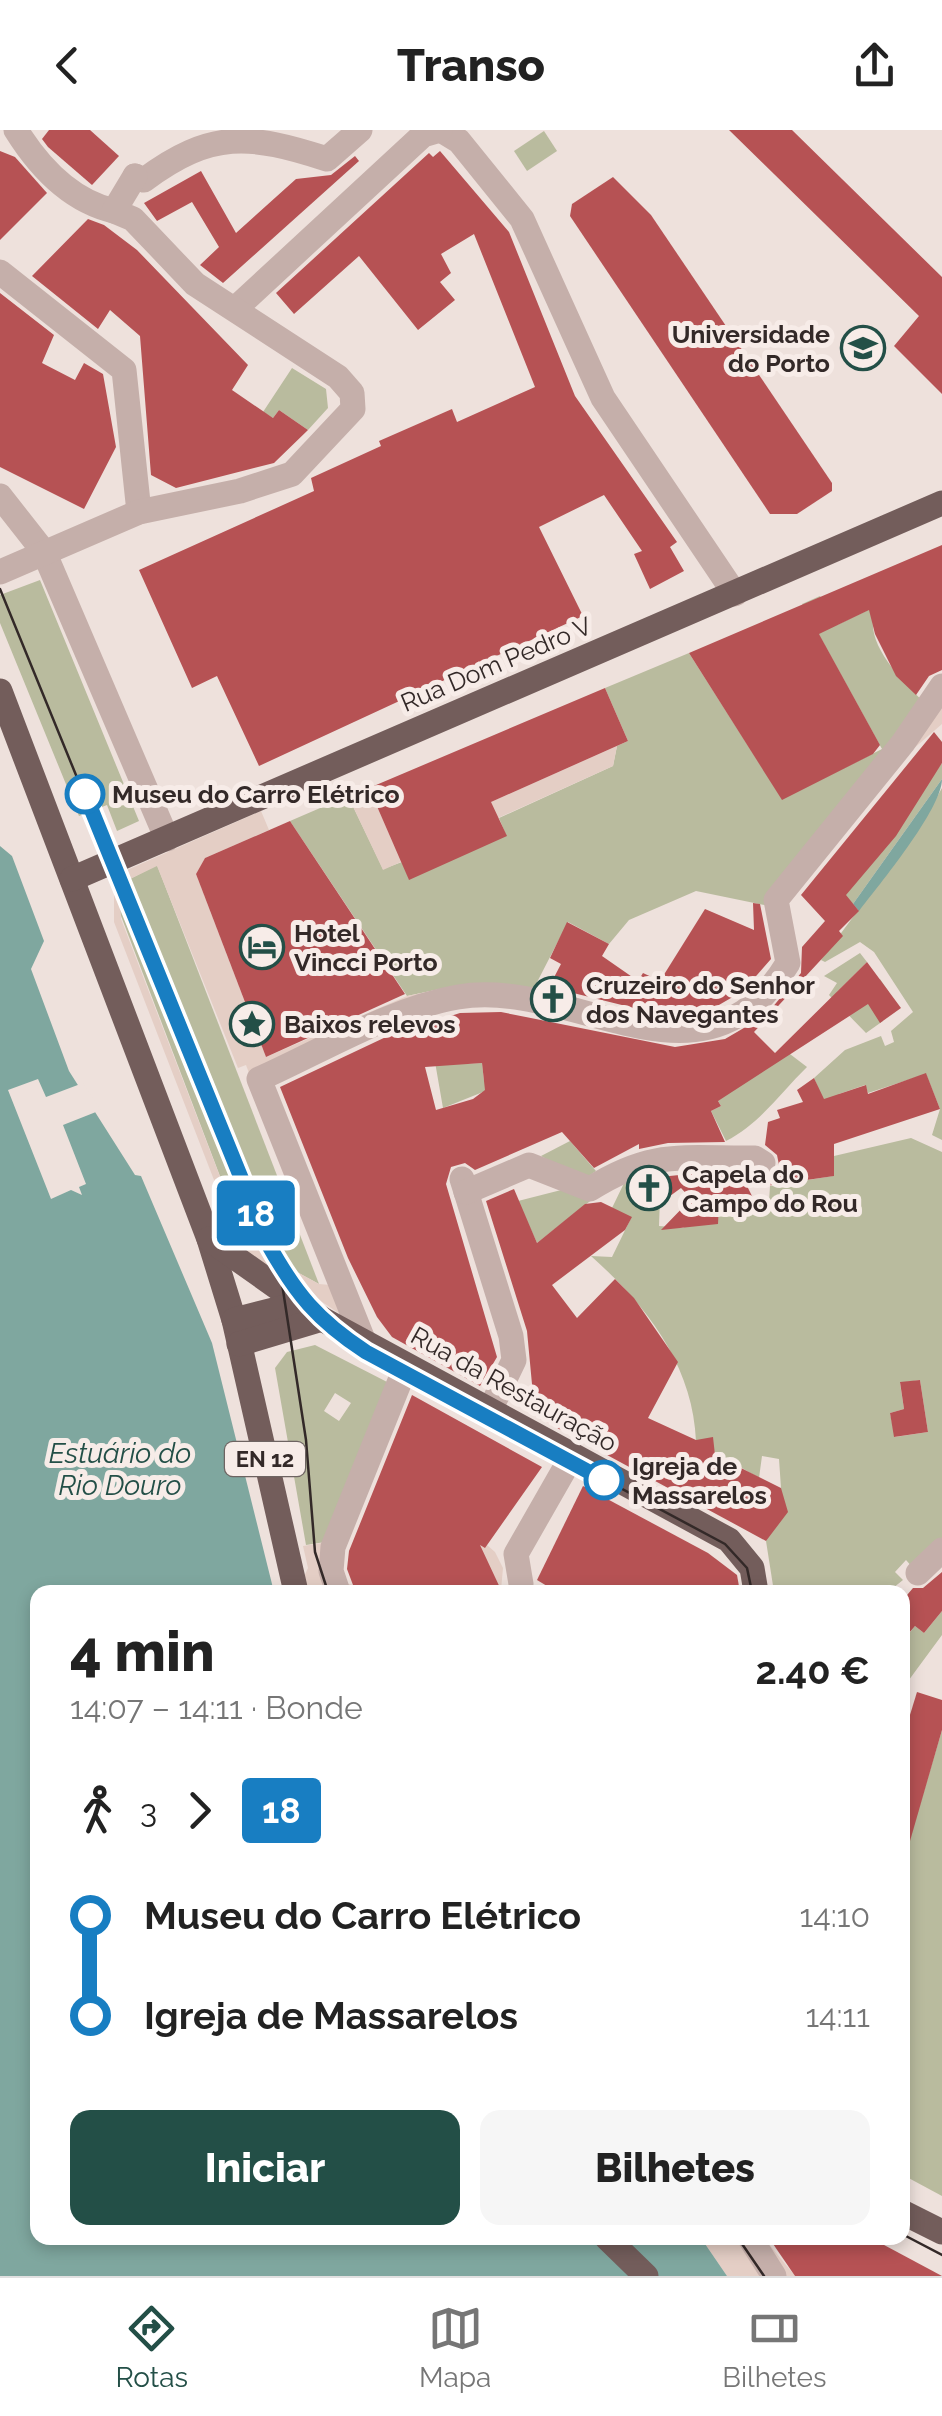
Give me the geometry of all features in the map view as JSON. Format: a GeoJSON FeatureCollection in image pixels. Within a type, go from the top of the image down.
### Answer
{"type":"FeatureCollection","features":[{"type":"Feature","properties":{"kind":"main road","name":"Rua Dom Pedro V"},"geometry":{"type":"LineString","coordinates":[[72,880],[942,503]]}},
{"type":"Feature","properties":{"kind":"main road","name":"EN 12"},"geometry":{"type":"LineString","coordinates":[[0,692],[209,1240],[236,1332],[294,1585]]}},
{"type":"Feature","properties":{"kind":"main road","name":"Rua da Restauração"},"geometry":{"type":"LineString","coordinates":[[209,1240],[313,1313],[729,1540],[752,1568],[755,1585]]}},
{"type":"Feature","properties":{"kind":"main road"},"geometry":{"type":"LineString","coordinates":[[236,1332],[313,1313]]}},
{"type":"Feature","properties":{"kind":"main road"},"geometry":{"type":"LineString","coordinates":[[910,2216],[942,2232]]}},
{"type":"Feature","properties":{"kind":"main road"},"geometry":{"type":"LineString","coordinates":[[614,2245],[646,2276]]}},
{"type":"Feature","properties":{"kind":"street"},"geometry":{"type":"LineString","coordinates":[[0,572],[138,512],[240,492],[292,474],[353,409],[352,393],[338,377],[195,284],[134,219],[86,204],[32,156],[16,130]]}},
{"type":"Feature","properties":{"kind":"street"},"geometry":{"type":"LineString","coordinates":[[114,211],[130,172],[144,180],[189,150],[230,138],[272,140],[327,159],[360,130]]}},
{"type":"Feature","properties":{"kind":"street"},"geometry":{"type":"LineString","coordinates":[[236,308],[422,135],[440,130],[459,142],[522,219],[603,398],[735,594]]}},
{"type":"Feature","properties":{"kind":"street"},"geometry":{"type":"LineString","coordinates":[[0,272],[124,370],[138,512]]}},
{"type":"Feature","properties":{"kind":"street"},"geometry":{"type":"LineString","coordinates":[[0,496],[44,552],[166,838]]}},
{"type":"Feature","properties":{"kind":"street"},"geometry":{"type":"LineString","coordinates":[[364,1342],[259,1078],[462,996],[506,998],[684,1034],[752,1009],[769,994],[788,963],[791,948],[776,900],[903,742],[942,686]]}},
{"type":"Feature","properties":{"kind":"street"},"geometry":{"type":"LineString","coordinates":[[490,1410],[514,1360],[511,1336],[464,1184],[529,1165],[590,1188],[648,1159],[759,1161],[758,1132]]}},
{"type":"Feature","properties":{"kind":"street"},"geometry":{"type":"LineString","coordinates":[[336,1585],[331,1571],[344,1530],[406,1366]]}},
{"type":"Feature","properties":{"kind":"street"},"geometry":{"type":"LineString","coordinates":[[519,1585],[516,1554],[572,1456]]}},
{"type":"Feature","properties":{"kind":"street"},"geometry":{"type":"LineString","coordinates":[[908,1583],[942,1550]]}},
{"type":"Feature","properties":{"kind":"street"},"geometry":{"type":"LineString","coordinates":[[754,2245],[774,2276]]}},
{"type":"Feature","properties":{"kind":"green space"},"geometry":{"type":"Polygon","coordinates":[[[544,131],[557,151],[527,171],[514,151],[544,131]]]}},
{"type":"Feature","properties":{"kind":"green space"},"geometry":{"type":"Polygon","coordinates":[[[292,368],[326,389],[328,408],[308,430],[279,410],[273,418],[263,412],[292,368]]]}},
{"type":"Feature","properties":{"kind":"green space"},"geometry":{"type":"Polygon","coordinates":[[[40,580],[139,821],[117,831],[107,805],[79,816],[0,623],[0,595],[40,580]]]}},
{"type":"Feature","properties":{"kind":"green space"},"geometry":{"type":"Polygon","coordinates":[[[820,596],[837,625],[866,611],[865,607],[876,609],[874,634],[879,646],[895,671],[923,701],[769,906],[696,891],[629,920],[609,944],[568,922],[532,992],[459,985],[407,996],[290,821],[348,796],[383,869],[402,862],[409,879],[506,835],[499,818],[613,766],[617,746],[628,741],[605,688],[689,653],[782,799],[882,749],[802,604],[820,596]]]}},
{"type":"Feature","properties":{"kind":"green space"},"geometry":{"type":"Polygon","coordinates":[[[942,763],[942,779],[853,904],[843,898],[942,763]]]}},
{"type":"Feature","properties":{"kind":"green space"},"geometry":{"type":"Polygon","coordinates":[[[942,788],[942,1140],[932,1135],[940,1109],[926,1074],[868,1093],[865,1085],[839,1094],[839,1102],[826,1107],[814,1078],[845,1050],[881,1036],[885,1046],[894,1042],[891,1031],[913,1012],[874,952],[860,942],[825,962],[821,960],[918,830],[942,788]]]}},
{"type":"Feature","properties":{"kind":"green space"},"geometry":{"type":"Polygon","coordinates":[[[157,865],[319,1284],[273,1259],[242,1234],[118,908],[128,880],[157,865]]]}},
{"type":"Feature","properties":{"kind":"green space"},"geometry":{"type":"Polygon","coordinates":[[[860,953],[867,962],[837,992],[852,1011],[880,979],[889,992],[873,1007],[883,1021],[866,1033],[829,995],[837,983],[824,976],[860,953]]]}},
{"type":"Feature","properties":{"kind":"green space"},"geometry":{"type":"Polygon","coordinates":[[[786,1051],[807,1067],[759,1117],[726,1141],[711,1111],[721,1106],[714,1094],[786,1051]]]}},
{"type":"Feature","properties":{"kind":"green space"},"geometry":{"type":"Polygon","coordinates":[[[461,1058],[461,1064],[482,1063],[484,1081],[498,1086],[443,1108],[435,1062],[461,1058]]]}},
{"type":"Feature","properties":{"kind":"green space"},"geometry":{"type":"Polygon","coordinates":[[[911,1138],[942,1152],[942,1541],[913,1568],[906,1560],[895,1572],[903,1580],[897,1585],[773,1585],[766,1541],[781,1488],[779,1459],[762,1456],[759,1478],[696,1441],[686,1387],[663,1338],[630,1295],[591,1256],[612,1257],[631,1218],[612,1208],[626,1179],[639,1178],[639,1198],[660,1198],[659,1226],[683,1228],[719,1203],[769,1202],[770,1186],[833,1176],[834,1156],[911,1138]],[[920,1380],[900,1383],[904,1409],[890,1413],[895,1437],[928,1432],[920,1380]]]}},
{"type":"Feature","properties":{"kind":"green space"},"geometry":{"type":"Polygon","coordinates":[[[570,1141],[596,1171],[583,1180],[541,1156],[570,1141]]]}},
{"type":"Feature","properties":{"kind":"green space"},"geometry":{"type":"Polygon","coordinates":[[[569,1188],[594,1198],[537,1243],[518,1201],[569,1188]]]}},
{"type":"Feature","properties":{"kind":"green space"},"geometry":{"type":"Polygon","coordinates":[[[315,1345],[391,1384],[325,1542],[306,1545],[275,1368],[287,1352],[315,1345]],[[335,1393],[324,1411],[339,1421],[351,1403],[335,1393]]]}},
{"type":"Feature","properties":{"kind":"green space"},"geometry":{"type":"Polygon","coordinates":[[[942,1611],[942,1635],[910,1678],[910,1632],[915,1626],[924,1633],[942,1611]]]}},
{"type":"Feature","properties":{"kind":"green space"},"geometry":{"type":"Polygon","coordinates":[[[942,1730],[942,2196],[910,2179],[910,1838],[942,1730]]]}},
{"type":"Feature","properties":{"kind":"shaded area"},"geometry":{"type":"Polygon","coordinates":[[[942,677],[942,724],[912,750],[896,738],[778,886],[772,905],[783,965],[762,995],[752,1007],[680,1026],[601,1013],[552,998],[461,988],[414,1003],[249,1073],[246,1065],[238,1068],[157,866],[128,880],[120,896],[121,919],[242,1234],[273,1259],[319,1284],[330,1285],[343,1316],[240,1247],[114,922],[114,887],[127,870],[261,811],[269,830],[205,858],[196,874],[266,1057],[407,996],[459,985],[545,995],[602,1011],[680,1024],[731,1012],[751,1005],[781,964],[769,906],[776,884],[942,677]]]}},
{"type":"Feature","properties":{"kind":"shaded area"},"geometry":{"type":"Polygon","coordinates":[[[617,746],[613,766],[383,870],[348,796],[369,788],[394,845],[617,746]]]}},
{"type":"Feature","properties":{"kind":"shaded area"},"geometry":{"type":"Polygon","coordinates":[[[472,1532],[495,1552],[503,1568],[501,1585],[472,1532]]]}},
{"type":"Feature","properties":{"kind":"shaded area"},"geometry":{"type":"Polygon","coordinates":[[[347,1539],[339,1572],[345,1583],[353,1585],[303,1585],[308,1568],[303,1546],[347,1539]]]}},
{"type":"Feature","properties":{"kind":"shaded area"},"geometry":{"type":"Polygon","coordinates":[[[706,2245],[770,2245],[795,2276],[727,2276],[706,2245]]]}},
{"type":"Feature","properties":{"kind":"water"},"geometry":{"type":"Polygon","coordinates":[[[942,779],[921,827],[859,911],[853,904],[942,779]]]}},
{"type":"Feature","properties":{"kind":"water","name":"Estuário do Rio Douro"},"geometry":{"type":"Polygon","coordinates":[[[0,846],[12,856],[44,941],[31,969],[69,1071],[135,1175],[141,1176],[212,1343],[272,1585],[30,1585],[30,2245],[706,2245],[727,2276],[0,2276],[0,846]]]}},
{"type":"Feature","properties":{"kind":"pier"},"geometry":{"type":"Polygon","coordinates":[[[38,1079],[46,1097],[83,1083],[101,1110],[63,1125],[86,1184],[79,1187],[82,1195],[71,1190],[51,1199],[8,1090],[38,1079]]]}},
{"type":"Feature","properties":{"kind":"building"},"geometry":{"type":"Polygon","coordinates":[[[49,130],[90,130],[119,156],[92,185],[48,147],[42,139],[49,130]]]}},
{"type":"Feature","properties":{"kind":"building"},"geometry":{"type":"Polygon","coordinates":[[[729,130],[792,130],[942,277],[942,394],[894,346],[919,316],[729,130]]]}},
{"type":"Feature","properties":{"kind":"building"},"geometry":{"type":"Polygon","coordinates":[[[0,151],[15,157],[47,193],[0,240],[0,151]]]}},
{"type":"Feature","properties":{"kind":"building"},"geometry":{"type":"Polygon","coordinates":[[[440,151],[509,232],[575,396],[677,542],[670,547],[684,571],[650,589],[634,554],[642,551],[604,495],[539,527],[583,616],[259,766],[217,676],[192,688],[139,570],[314,491],[311,478],[381,446],[379,441],[452,409],[457,422],[535,387],[474,234],[441,254],[451,273],[440,282],[455,300],[418,330],[359,256],[294,314],[276,293],[429,153],[433,157],[440,151]]]}},
{"type":"Feature","properties":{"kind":"building"},"geometry":{"type":"Polygon","coordinates":[[[355,156],[359,161],[223,283],[200,265],[219,247],[192,202],[157,221],[144,203],[201,171],[236,233],[296,179],[331,175],[355,156]]]}},
{"type":"Feature","properties":{"kind":"building"},"geometry":{"type":"Polygon","coordinates":[[[613,177],[651,215],[832,483],[832,491],[797,514],[770,514],[570,216],[572,204],[613,177]]]}},
{"type":"Feature","properties":{"kind":"building"},"geometry":{"type":"Polygon","coordinates":[[[88,219],[104,225],[137,250],[248,365],[232,390],[273,418],[279,410],[308,430],[274,463],[176,488],[151,475],[140,336],[110,310],[98,329],[32,276],[88,219]]]}},
{"type":"Feature","properties":{"kind":"building"},"geometry":{"type":"Polygon","coordinates":[[[0,293],[54,335],[42,363],[75,380],[84,363],[103,374],[116,447],[84,509],[0,467],[0,293]]]}},
{"type":"Feature","properties":{"kind":"building"},"geometry":{"type":"Polygon","coordinates":[[[942,545],[942,670],[929,676],[916,695],[896,676],[875,634],[869,610],[819,634],[880,745],[873,754],[782,800],[689,653],[942,545]]]}},
{"type":"Feature","properties":{"kind":"building"},"geometry":{"type":"Polygon","coordinates":[[[605,688],[628,741],[491,802],[507,836],[409,880],[369,788],[605,688]]]}},
{"type":"Feature","properties":{"kind":"building"},"geometry":{"type":"Polygon","coordinates":[[[934,732],[942,742],[942,763],[896,836],[846,895],[859,911],[839,931],[843,936],[754,1032],[775,1053],[867,962],[901,1008],[880,1023],[868,1004],[718,1101],[721,1106],[711,1111],[725,1142],[668,1143],[639,1149],[639,1144],[594,1168],[562,1132],[475,1170],[465,1163],[451,1167],[446,1184],[497,1357],[480,1386],[392,1337],[377,1317],[348,1258],[280,1087],[388,1036],[460,1013],[501,1012],[675,1047],[725,1039],[766,1015],[801,973],[802,947],[825,921],[801,895],[934,732]],[[482,1063],[425,1067],[436,1110],[473,1099],[485,1090],[482,1063]]]}},
{"type":"Feature","properties":{"kind":"building","name":"Hotel Vincci Porto"},"geometry":{"type":"Polygon","coordinates":[[[290,821],[405,994],[266,1057],[196,874],[205,858],[290,821]]]}},
{"type":"Feature","properties":{"kind":"building"},"geometry":{"type":"Polygon","coordinates":[[[753,903],[760,904],[771,959],[743,991],[712,1009],[677,1014],[638,1009],[549,987],[561,964],[550,958],[567,922],[609,944],[602,956],[638,981],[643,973],[660,981],[705,909],[754,930],[753,903]]]}},
{"type":"Feature","properties":{"kind":"building"},"geometry":{"type":"Polygon","coordinates":[[[926,1073],[940,1109],[834,1144],[834,1176],[759,1187],[760,1179],[771,1177],[779,1165],[777,1155],[765,1145],[768,1122],[780,1118],[777,1110],[803,1102],[797,1090],[814,1078],[824,1099],[866,1085],[868,1094],[926,1073]]]}},
{"type":"Feature","properties":{"kind":"building"},"geometry":{"type":"Polygon","coordinates":[[[741,1174],[755,1202],[719,1203],[718,1224],[661,1230],[691,1199],[681,1188],[659,1204],[660,1177],[741,1174]]]}},
{"type":"Feature","properties":{"kind":"building"},"geometry":{"type":"Polygon","coordinates":[[[514,1189],[537,1243],[585,1204],[601,1202],[632,1217],[625,1230],[552,1285],[577,1318],[615,1279],[634,1298],[678,1362],[648,1418],[696,1440],[713,1437],[715,1455],[781,1488],[788,1512],[766,1541],[535,1416],[527,1331],[486,1201],[514,1189]]]}},
{"type":"Feature","properties":{"kind":"building"},"geometry":{"type":"Polygon","coordinates":[[[920,1380],[928,1432],[894,1437],[890,1413],[904,1409],[900,1382],[920,1380]]]}},
{"type":"Feature","properties":{"kind":"building"},"geometry":{"type":"Polygon","coordinates":[[[412,1395],[542,1467],[485,1548],[480,1545],[499,1585],[353,1585],[347,1569],[349,1551],[412,1395]]]}},
{"type":"Feature","properties":{"kind":"building"},"geometry":{"type":"Polygon","coordinates":[[[583,1486],[708,1553],[737,1575],[739,1585],[545,1585],[537,1580],[583,1486]]]}},
{"type":"Feature","properties":{"kind":"building"},"geometry":{"type":"Polygon","coordinates":[[[942,1572],[942,1611],[924,1633],[915,1626],[910,1632],[910,1592],[923,1588],[942,1572]]]}},
{"type":"Feature","properties":{"kind":"building"},"geometry":{"type":"Polygon","coordinates":[[[917,1692],[942,1700],[942,1730],[910,1841],[910,1715],[917,1692]]]}},
{"type":"Feature","properties":{"kind":"building"},"geometry":{"type":"Polygon","coordinates":[[[774,2245],[884,2245],[942,2276],[795,2276],[774,2245]]]}},
{"type":"Feature","properties":{"kind":"tram line"},"geometry":{"type":"LineString","coordinates":[[0,589],[281,1277],[306,1440],[315,1552],[326,1585]]}},
{"type":"Feature","properties":{"kind":"tram line","name":"18"},"geometry":{"type":"LineString","coordinates":[[85,794],[268,1244],[297,1295],[336,1332],[366,1352],[604,1480]]}},
{"type":"Feature","properties":{"kind":"tram line"},"geometry":{"type":"LineString","coordinates":[[287,1279],[312,1310],[366,1352],[725,1544],[747,1568],[751,1585]]}},
{"type":"Feature","properties":{"kind":"tram line"},"geometry":{"type":"LineString","coordinates":[[910,2238],[942,2255]]}},
{"type":"Feature","properties":{"kind":"tram line"},"geometry":{"type":"LineString","coordinates":[[743,2245],[764,2276]]}},
{"type":"Feature","properties":{"kind":"place","name":"Universidade do Porto"},"geometry":{"type":"Point","coordinates":[863,348]}},
{"type":"Feature","properties":{"kind":"place","name":"Museu do Carro Elétrico"},"geometry":{"type":"Point","coordinates":[85,794]}},
{"type":"Feature","properties":{"kind":"place","name":"Hotel Vincci Porto"},"geometry":{"type":"Point","coordinates":[262,947]}},
{"type":"Feature","properties":{"kind":"place","name":"Cruzeiro do Senhor dos Navegantes"},"geometry":{"type":"Point","coordinates":[553,999]}},
{"type":"Feature","properties":{"kind":"place","name":"Baixos relevos"},"geometry":{"type":"Point","coordinates":[252,1024]}},
{"type":"Feature","properties":{"kind":"place","name":"Capela do Campo do Rou"},"geometry":{"type":"Point","coordinates":[649,1188]}},
{"type":"Feature","properties":{"kind":"place","name":"Igreja de Massarelos"},"geometry":{"type":"Point","coordinates":[604,1480]}}]}
